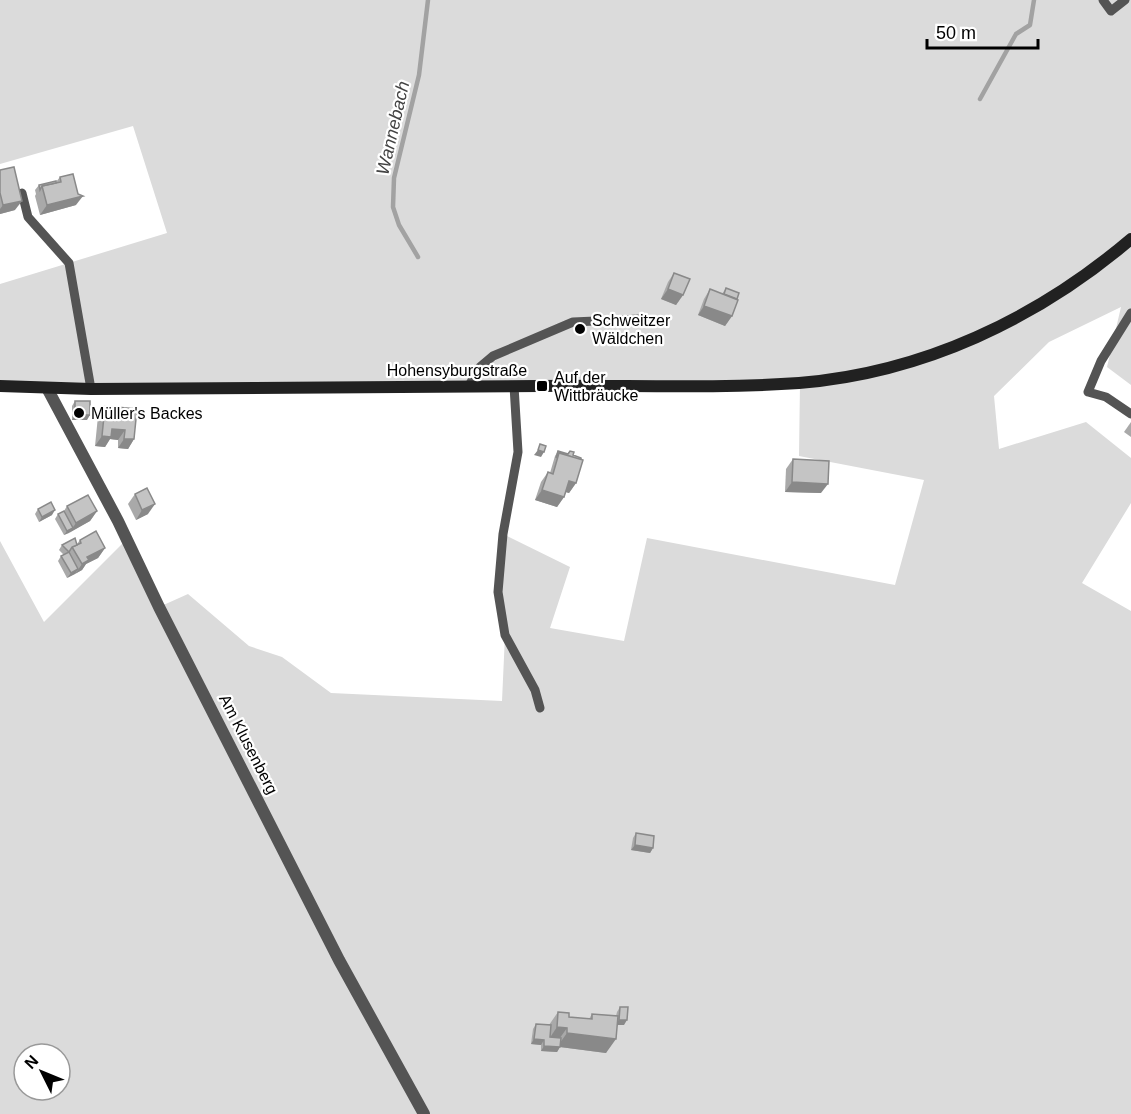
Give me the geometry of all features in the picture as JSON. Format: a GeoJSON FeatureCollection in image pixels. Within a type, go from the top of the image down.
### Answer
{"type":"FeatureCollection","features":[{"type":"Feature","properties":{"kind":"main road","name":"Hohensyburgstraße"},"geometry":{"type":"LineString","coordinates":[[0,386],[48,388],[468,387],[800,382],[861,374],[926,357],[987,333],[1065,290],[1131,239]]}},
{"type":"Feature","properties":{"kind":"street","name":"Am Klusenberg"},"geometry":{"type":"LineString","coordinates":[[48,388],[118,521],[159,607],[339,960],[424,1114]]}},
{"type":"Feature","properties":{"kind":"lane"},"geometry":{"type":"LineString","coordinates":[[1103,0],[1111,11],[1125,0]]}},
{"type":"Feature","properties":{"kind":"lane"},"geometry":{"type":"LineString","coordinates":[[22,194],[28,217],[69,263],[91,388]]}},
{"type":"Feature","properties":{"kind":"lane"},"geometry":{"type":"LineString","coordinates":[[1131,314],[1101,361],[1088,392],[1106,397],[1131,414]]}},
{"type":"Feature","properties":{"kind":"lane"},"geometry":{"type":"LineString","coordinates":[[468,387],[480,367],[493,356],[573,322],[640,319]]}},
{"type":"Feature","properties":{"kind":"lane"},"geometry":{"type":"LineString","coordinates":[[514,386],[518,452],[503,534],[498,592],[505,635],[535,690],[540,708]]}},
{"type":"Feature","properties":{"kind":"shaded area"},"geometry":{"type":"Polygon","coordinates":[[[0,0],[1131,0],[1131,385],[1107,367],[1121,307],[1049,342],[994,396],[999,449],[1086,422],[1131,458],[1131,503],[1082,583],[1131,611],[1131,1114],[0,1114],[0,541],[44,622],[127,539],[159,607],[188,594],[249,646],[282,657],[331,693],[502,701],[505,635],[498,592],[503,534],[570,567],[550,628],[624,641],[647,538],[895,585],[924,480],[799,456],[800,383],[0,386],[0,284],[167,233],[133,126],[0,164],[0,0]]]}},
{"type":"Feature","properties":{"kind":"building"},"geometry":{"type":"Polygon","coordinates":[[[14,167],[22,201],[3,205],[0,193],[0,170],[14,167]]]}},
{"type":"Feature","properties":{"kind":"building"},"geometry":{"type":"Polygon","coordinates":[[[73,174],[78,194],[83,196],[47,205],[42,186],[61,182],[60,177],[73,174]]]}},
{"type":"Feature","properties":{"kind":"building"},"geometry":{"type":"Polygon","coordinates":[[[56,181],[56,183],[42,186],[40,190],[39,185],[56,181]]]}},
{"type":"Feature","properties":{"kind":"building"},"geometry":{"type":"Polygon","coordinates":[[[674,273],[690,279],[683,295],[668,289],[674,273]]]}},
{"type":"Feature","properties":{"kind":"building"},"geometry":{"type":"Polygon","coordinates":[[[726,288],[739,293],[737,299],[724,294],[726,288]]]}},
{"type":"Feature","properties":{"kind":"building"},"geometry":{"type":"Polygon","coordinates":[[[710,289],[738,300],[732,316],[704,306],[710,289]]]}},
{"type":"Feature","properties":{"kind":"building"},"geometry":{"type":"Polygon","coordinates":[[[75,401],[90,401],[90,415],[75,415],[75,401]]]}},
{"type":"Feature","properties":{"kind":"building"},"geometry":{"type":"Polygon","coordinates":[[[105,406],[137,409],[134,439],[124,439],[125,430],[112,429],[111,437],[102,436],[105,406]]]}},
{"type":"Feature","properties":{"kind":"building"},"geometry":{"type":"Polygon","coordinates":[[[540,444],[546,446],[544,452],[538,450],[540,444]]]}},
{"type":"Feature","properties":{"kind":"building"},"geometry":{"type":"Polygon","coordinates":[[[558,451],[568,454],[570,451],[574,452],[573,455],[581,460],[559,453],[556,458],[558,451]]]}},
{"type":"Feature","properties":{"kind":"building"},"geometry":{"type":"Polygon","coordinates":[[[559,453],[583,460],[576,483],[569,481],[564,497],[542,490],[548,472],[553,474],[559,453]]]}},
{"type":"Feature","properties":{"kind":"building"},"geometry":{"type":"Polygon","coordinates":[[[793,459],[829,461],[828,484],[792,482],[793,459]]]}},
{"type":"Feature","properties":{"kind":"building"},"geometry":{"type":"Polygon","coordinates":[[[147,488],[155,504],[142,510],[135,494],[147,488]]]}},
{"type":"Feature","properties":{"kind":"building"},"geometry":{"type":"Polygon","coordinates":[[[88,495],[97,511],[76,523],[67,506],[88,495]]]}},
{"type":"Feature","properties":{"kind":"building"},"geometry":{"type":"Polygon","coordinates":[[[51,502],[55,510],[42,517],[38,509],[51,502]]]}},
{"type":"Feature","properties":{"kind":"building"},"geometry":{"type":"Polygon","coordinates":[[[64,511],[73,528],[67,531],[58,514],[64,511]]]}},
{"type":"Feature","properties":{"kind":"building"},"geometry":{"type":"Polygon","coordinates":[[[96,531],[105,548],[87,557],[89,560],[82,564],[72,547],[96,531]]]}},
{"type":"Feature","properties":{"kind":"building"},"geometry":{"type":"Polygon","coordinates":[[[75,538],[77,545],[69,552],[62,545],[75,538]]]}},
{"type":"Feature","properties":{"kind":"building"},"geometry":{"type":"Polygon","coordinates":[[[69,552],[78,569],[71,573],[61,556],[69,552]]]}},
{"type":"Feature","properties":{"kind":"building"},"geometry":{"type":"Polygon","coordinates":[[[636,833],[654,836],[653,848],[635,845],[636,833]]]}},
{"type":"Feature","properties":{"kind":"building"},"geometry":{"type":"Polygon","coordinates":[[[620,1007],[628,1007],[627,1020],[619,1020],[620,1007]]]}},
{"type":"Feature","properties":{"kind":"building"},"geometry":{"type":"Polygon","coordinates":[[[558,1012],[569,1013],[569,1017],[592,1019],[592,1014],[618,1016],[616,1039],[567,1033],[567,1028],[557,1027],[558,1012]]]}},
{"type":"Feature","properties":{"kind":"building"},"geometry":{"type":"Polygon","coordinates":[[[536,1024],[551,1025],[550,1037],[561,1038],[560,1047],[544,1046],[544,1040],[534,1039],[536,1024]]]}},
{"type":"Feature","properties":{"kind":"waterway","name":"Wannebach"},"geometry":{"type":"LineString","coordinates":[[418,257],[399,225],[393,207],[394,178],[419,75],[428,0]]}},
{"type":"Feature","properties":{"kind":"waterway"},"geometry":{"type":"LineString","coordinates":[[980,99],[1016,34],[1030,25],[1034,0]]}},
{"type":"Feature","properties":{"kind":"place","name":"Schweitzer Wäldchen"},"geometry":{"type":"Point","coordinates":[580,329]}},
{"type":"Feature","properties":{"kind":"place","name":"Auf der Wittbräucke"},"geometry":{"type":"Point","coordinates":[542,386]}},
{"type":"Feature","properties":{"kind":"place","name":"Müller's Backes"},"geometry":{"type":"Point","coordinates":[79,413]}}]}
